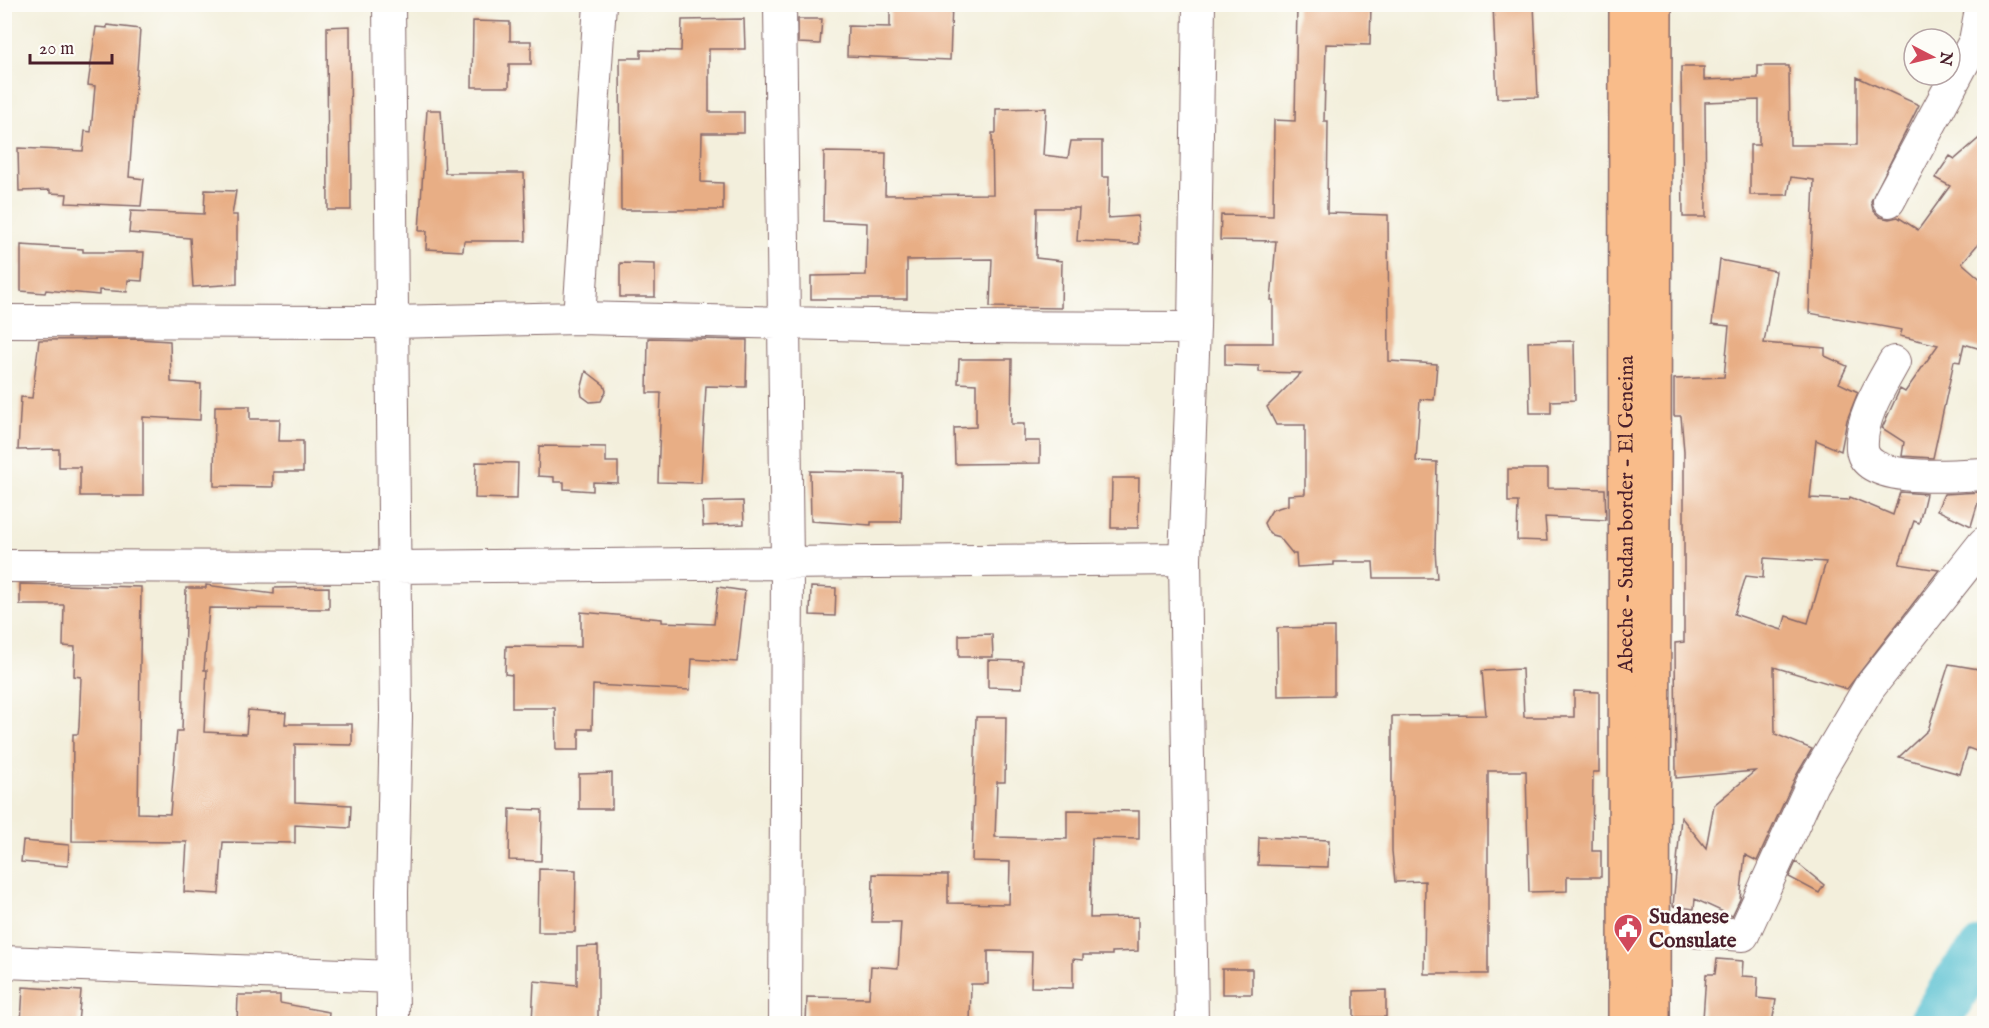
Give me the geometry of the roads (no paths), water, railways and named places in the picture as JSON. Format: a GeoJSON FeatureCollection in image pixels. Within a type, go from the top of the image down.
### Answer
{"type":"FeatureCollection","features":[{"type":"Feature","properties":{"kind":"highway","name":"Abeche - Sudan border - El Geneina"},"geometry":{"type":"LineString","coordinates":[[1626,4],[1638,624],[1653,928],[1653,1023]]}},
{"type":"Feature","properties":{"kind":"highway","name":"Abeche - Sudan border - El Geneina"},"geometry":{"type":"LineString","coordinates":[[1625,1023],[1655,4]]}},
{"type":"Feature","properties":{"kind":"street"},"geometry":{"type":"LineString","coordinates":[[389,4],[396,718],[393,1023]]}},
{"type":"Feature","properties":{"kind":"street"},"geometry":{"type":"LineString","coordinates":[[579,318],[600,4]]}},
{"type":"Feature","properties":{"kind":"street"},"geometry":{"type":"LineString","coordinates":[[780,4],[787,564],[785,1023]]}},
{"type":"Feature","properties":{"kind":"street"},"geometry":{"type":"LineString","coordinates":[[1192,1023],[1185,559],[1194,328],[1199,4]]}},
{"type":"Feature","properties":{"kind":"street"},"geometry":{"type":"LineString","coordinates":[[1889,201],[1975,41],[1982,4]]}},
{"type":"Feature","properties":{"kind":"street"},"geometry":{"type":"LineString","coordinates":[[4,321],[391,322],[579,318],[958,327],[1194,328]]}},
{"type":"Feature","properties":{"kind":"street"},"geometry":{"type":"LineString","coordinates":[[1894,362],[1871,405],[1862,438],[1862,451],[1870,463],[1900,476],[1984,474]]}},
{"type":"Feature","properties":{"kind":"street"},"geometry":{"type":"LineString","coordinates":[[1653,928],[1743,935],[1812,784],[1869,688],[1984,543]]}},
{"type":"Feature","properties":{"kind":"street"},"geometry":{"type":"LineString","coordinates":[[4,566],[394,567],[1185,559]]}},
{"type":"Feature","properties":{"kind":"street"},"geometry":{"type":"LineString","coordinates":[[4,962],[393,977]]}},
{"type":"Feature","properties":{"kind":"waterway"},"geometry":{"type":"LineString","coordinates":[[1933,1024],[1961,978],[1984,951]]}},
{"type":"Feature","properties":{"kind":"place","name":"Sudanese Consulate"},"geometry":{"type":"Point","coordinates":[1628,954]}}]}
